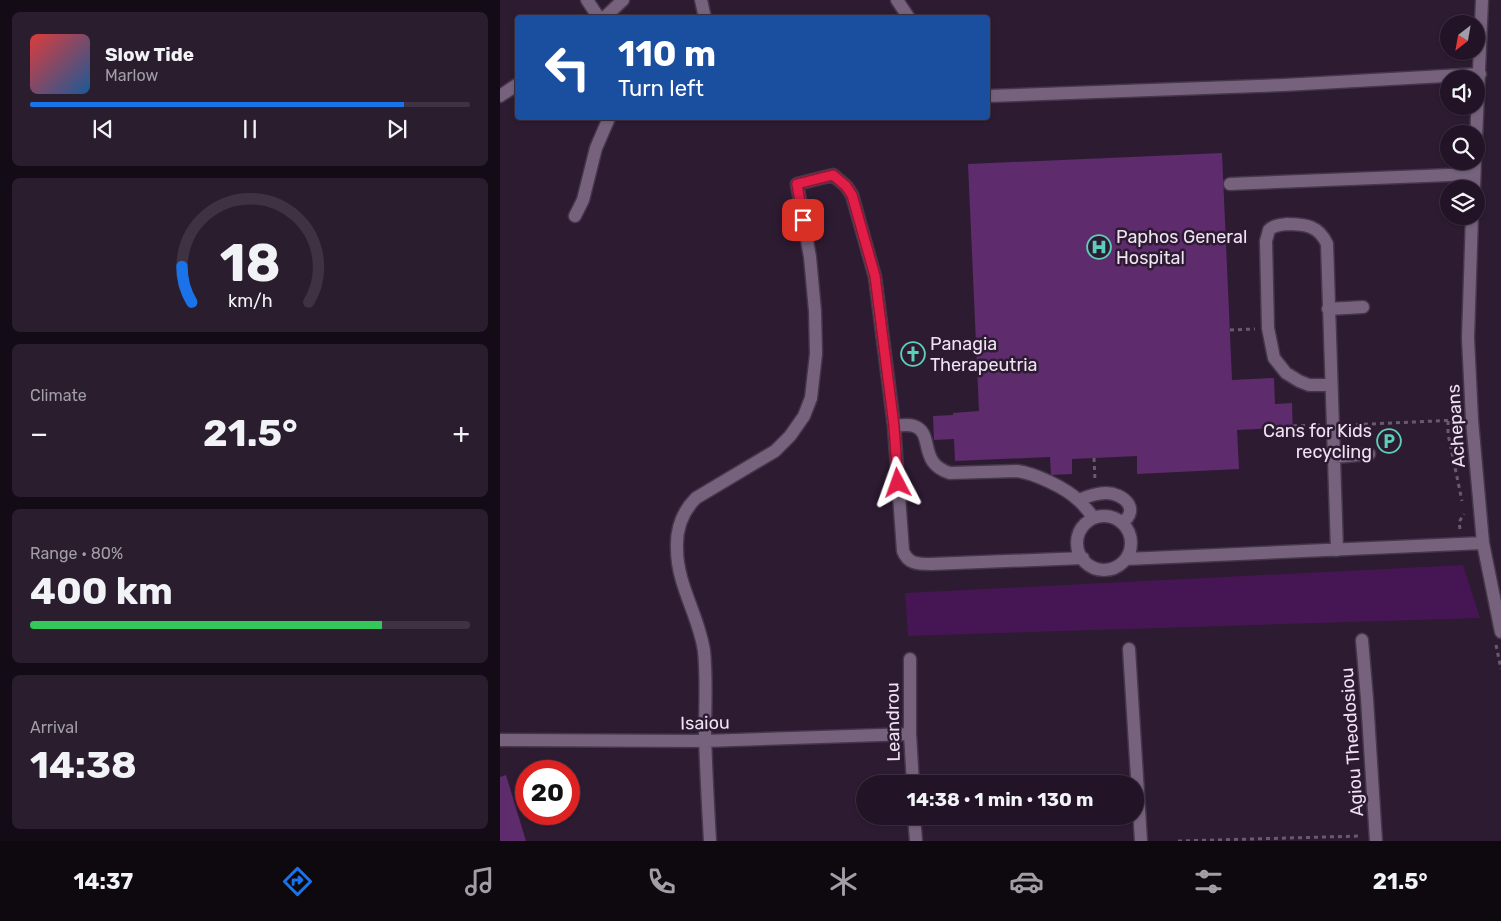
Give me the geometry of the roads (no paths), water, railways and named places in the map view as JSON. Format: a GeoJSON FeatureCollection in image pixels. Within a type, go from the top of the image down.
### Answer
{"type":"FeatureCollection","features":[{"type":"Feature","properties":{"kind":"street"},"geometry":{"type":"LineString","coordinates":[[587,0],[597,15]]}},
{"type":"Feature","properties":{"kind":"street"},"geometry":{"type":"LineString","coordinates":[[607,15],[623,0]]}},
{"type":"Feature","properties":{"kind":"street"},"geometry":{"type":"LineString","coordinates":[[701,0],[705,15]]}},
{"type":"Feature","properties":{"kind":"street"},"geometry":{"type":"LineString","coordinates":[[898,0],[907,15]]}},
{"type":"Feature","properties":{"kind":"street"},"geometry":{"type":"LineString","coordinates":[[1480,70],[1482,0]]}},
{"type":"Feature","properties":{"kind":"street"},"geometry":{"type":"LineString","coordinates":[[990,96],[1284,85],[1440,76]]}},
{"type":"Feature","properties":{"kind":"street"},"geometry":{"type":"LineString","coordinates":[[500,96],[515,86]]}},
{"type":"Feature","properties":{"kind":"street"},"geometry":{"type":"LineString","coordinates":[[576,216],[583,200],[596,148],[608,120]]}},
{"type":"Feature","properties":{"kind":"street"},"geometry":{"type":"LineString","coordinates":[[1474,170],[1474,180]]}},
{"type":"Feature","properties":{"kind":"street"},"geometry":{"type":"LineString","coordinates":[[1230,184],[1474,174]]}},
{"type":"Feature","properties":{"kind":"street"},"geometry":{"type":"LineString","coordinates":[[710,841],[705,741],[704,653],[702,637],[678,567],[676,548],[678,532],[685,513],[696,498],[776,450],[790,436],[804,416],[811,398],[816,354],[816,311],[810,257],[797,184],[833,175],[846,186],[852,195],[875,276],[894,426],[903,551],[906,558],[911,562],[931,564],[1083,558]]}},
{"type":"Feature","properties":{"kind":"street"},"geometry":{"type":"LineString","coordinates":[[1331,385],[1309,385],[1299,381],[1286,372],[1274,358],[1268,328],[1266,241],[1269,230],[1279,225],[1307,224],[1317,229],[1324,236],[1328,244],[1328,309],[1333,425],[1336,550]]}},
{"type":"Feature","properties":{"kind":"street","name":"Achepans"},"geometry":{"type":"LineString","coordinates":[[1472,225],[1468,338],[1472,420],[1483,543],[1501,632]]}},
{"type":"Feature","properties":{"kind":"street"},"geometry":{"type":"LineString","coordinates":[[1328,309],[1363,307]]}},
{"type":"Feature","properties":{"kind":"street"},"geometry":{"type":"LineString","coordinates":[[894,426],[916,426],[921,430],[930,459],[942,470],[950,473],[1017,470],[1026,472],[1035,475],[1079,500],[1094,518]]}},
{"type":"Feature","properties":{"kind":"street"},"geometry":{"type":"LineString","coordinates":[[1334,457],[1369,454]]}},
{"type":"Feature","properties":{"kind":"street"},"geometry":{"type":"LineString","coordinates":[[1079,500],[1095,494],[1112,494],[1123,497],[1127,501],[1130,512],[1122,523]]}},
{"type":"Feature","properties":{"kind":"street"},"geometry":{"type":"LineString","coordinates":[[1104,516],[1114,518],[1128,530],[1131,540],[1130,550],[1126,558],[1112,568],[1096,568],[1088,564],[1083,558],[1079,550],[1079,534],[1083,526],[1094,518],[1104,516]]}},
{"type":"Feature","properties":{"kind":"street"},"geometry":{"type":"LineString","coordinates":[[1126,558],[1483,543]]}},
{"type":"Feature","properties":{"kind":"street","name":"Agiou Theodosiou"},"geometry":{"type":"LineString","coordinates":[[1362,640],[1367,699],[1370,838]]}},
{"type":"Feature","properties":{"kind":"street"},"geometry":{"type":"LineString","coordinates":[[1129,649],[1141,841]]}},
{"type":"Feature","properties":{"kind":"street","name":"Leandrou"},"geometry":{"type":"LineString","coordinates":[[910,659],[910,734],[912,775]]}},
{"type":"Feature","properties":{"kind":"street","name":"Isaiou"},"geometry":{"type":"LineString","coordinates":[[500,740],[705,741],[910,734]]}},
{"type":"Feature","properties":{"kind":"street"},"geometry":{"type":"LineString","coordinates":[[915,825],[916,841]]}},
{"type":"Feature","properties":{"kind":"place","name":"Paphos General Hospital"},"geometry":{"type":"Point","coordinates":[1099,247]}},
{"type":"Feature","properties":{"kind":"place","name":"Panagia Therapeutria"},"geometry":{"type":"Point","coordinates":[913,354]}},
{"type":"Feature","properties":{"kind":"place","name":"Cans for Kids recycling"},"geometry":{"type":"Point","coordinates":[1389,441]}}]}
